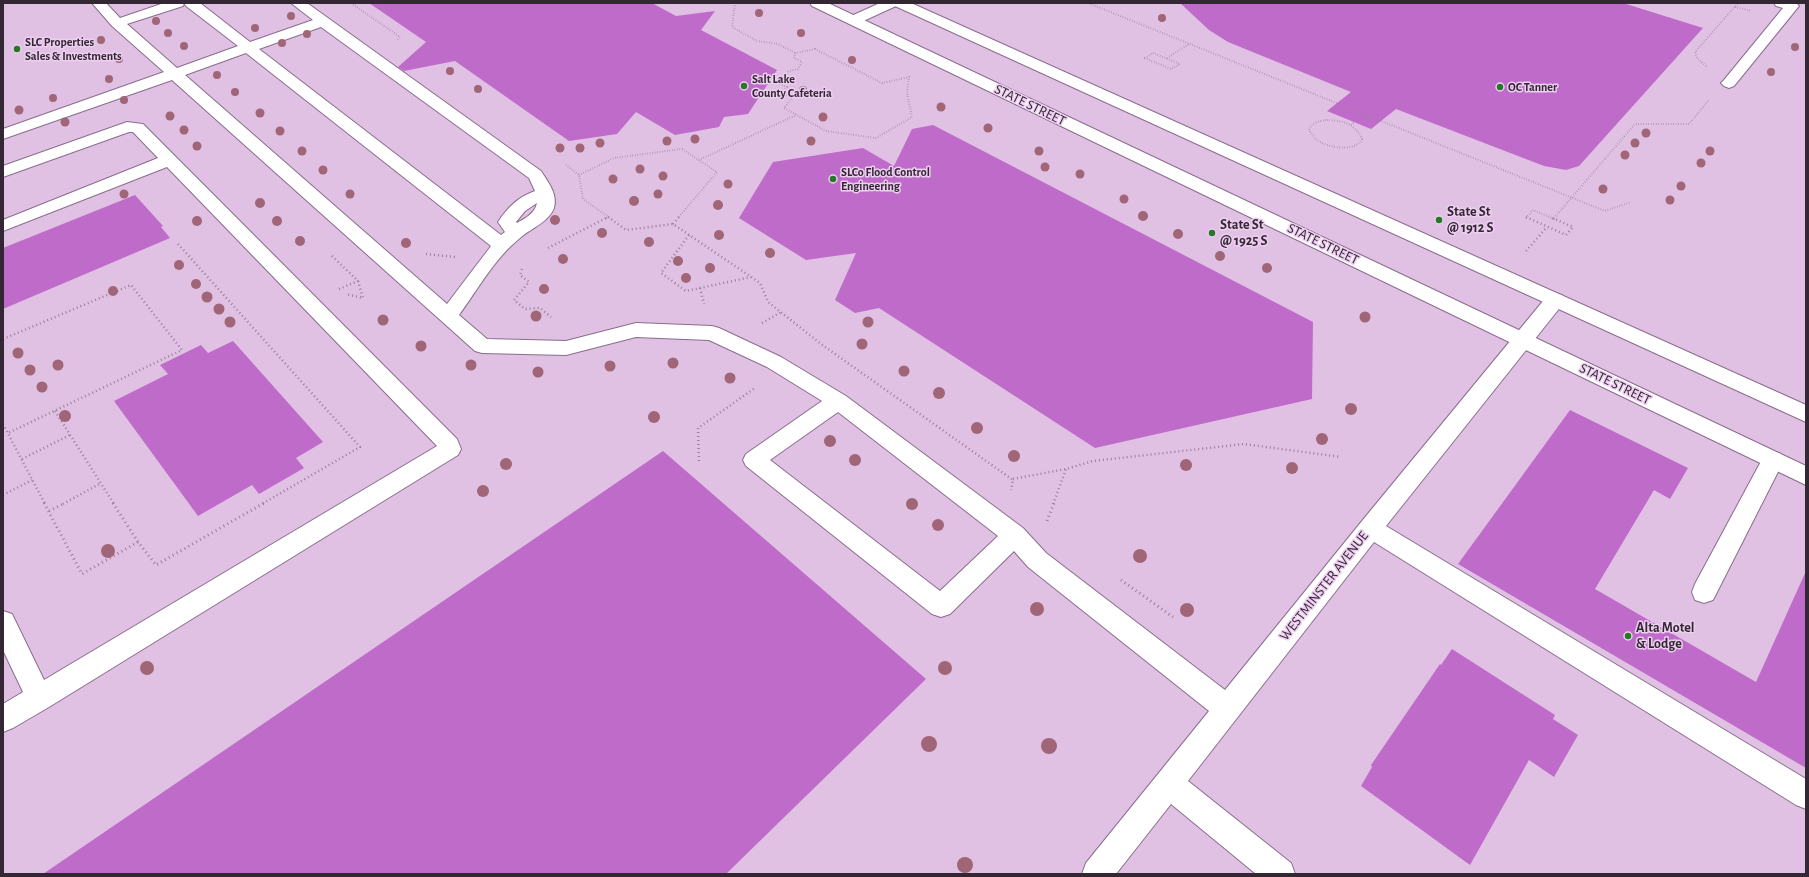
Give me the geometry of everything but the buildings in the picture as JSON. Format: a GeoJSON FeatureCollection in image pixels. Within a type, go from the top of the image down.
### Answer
{"type":"FeatureCollection","features":[{"type":"Feature","properties":{"kind":"main road"},"geometry":{"type":"LineString","coordinates":[[99,3],[117,23],[482,346],[566,348],[636,330],[712,333],[774,362],[838,401],[1015,535],[1037,560],[1227,708]]}},
{"type":"Feature","properties":{"kind":"main road"},"geometry":{"type":"LineString","coordinates":[[117,23],[178,3]]}},
{"type":"Feature","properties":{"kind":"main road"},"geometry":{"type":"LineString","coordinates":[[191,3],[248,48],[509,239]]}},
{"type":"Feature","properties":{"kind":"main road"},"geometry":{"type":"LineString","coordinates":[[298,3],[535,175],[545,193],[546,204],[540,215],[509,239],[448,316]]}},
{"type":"Feature","properties":{"kind":"main road","name":"STATE STREET"},"geometry":{"type":"LineString","coordinates":[[817,3],[1806,476]]}},
{"type":"Feature","properties":{"kind":"main road"},"geometry":{"type":"LineString","coordinates":[[854,20],[891,3]]}},
{"type":"Feature","properties":{"kind":"main road"},"geometry":{"type":"LineString","coordinates":[[900,3],[1806,414]]}},
{"type":"Feature","properties":{"kind":"main road"},"geometry":{"type":"LineString","coordinates":[[1729,83],[1792,6],[1781,3]]}},
{"type":"Feature","properties":{"kind":"main road"},"geometry":{"type":"LineString","coordinates":[[3,134],[324,21]]}},
{"type":"Feature","properties":{"kind":"main road"},"geometry":{"type":"LineString","coordinates":[[3,172],[133,126],[137,127],[449,445],[450,449],[3,719]]}},
{"type":"Feature","properties":{"kind":"main road"},"geometry":{"type":"LineString","coordinates":[[3,226],[169,160]]}},
{"type":"Feature","properties":{"kind":"main road","name":"WESTMINSTER AVENUE"},"geometry":{"type":"LineString","coordinates":[[1097,874],[1370,528],[1555,300]]}},
{"type":"Feature","properties":{"kind":"main road"},"geometry":{"type":"LineString","coordinates":[[838,401],[754,460],[941,606],[1015,535]]}},
{"type":"Feature","properties":{"kind":"main road"},"geometry":{"type":"LineString","coordinates":[[1704,592],[1772,460]]}},
{"type":"Feature","properties":{"kind":"main road"},"geometry":{"type":"LineString","coordinates":[[1370,528],[1806,795]]}},
{"type":"Feature","properties":{"kind":"main road"},"geometry":{"type":"LineString","coordinates":[[3,622],[39,698]]}},
{"type":"Feature","properties":{"kind":"main road"},"geometry":{"type":"LineString","coordinates":[[1169,784],[1280,874]]}},
{"type":"Feature","properties":{"kind":"path"},"geometry":{"type":"LineString","coordinates":[[351,3],[400,37],[396,42]]}},
{"type":"Feature","properties":{"kind":"path"},"geometry":{"type":"LineString","coordinates":[[735,3],[732,27],[757,41],[778,44],[795,53],[815,49],[882,83],[909,77],[907,93],[912,117],[876,138],[826,131],[796,115],[784,108],[792,98],[782,93],[787,87],[780,84],[789,71],[798,69],[802,62],[794,58],[795,53]]}},
{"type":"Feature","properties":{"kind":"path"},"geometry":{"type":"LineString","coordinates":[[1088,3],[1605,211],[1631,202]]}},
{"type":"Feature","properties":{"kind":"path"},"geometry":{"type":"LineString","coordinates":[[1707,67],[1697,58],[1695,52],[1738,3]]}},
{"type":"Feature","properties":{"kind":"path"},"geometry":{"type":"LineString","coordinates":[[1167,58],[1189,44]]}},
{"type":"Feature","properties":{"kind":"path"},"geometry":{"type":"LineString","coordinates":[[1153,53],[1167,58],[1180,64],[1171,69],[1145,58],[1153,53]]}},
{"type":"Feature","properties":{"kind":"path"},"geometry":{"type":"LineString","coordinates":[[1553,219],[1635,124],[1689,124],[1709,100]]}},
{"type":"Feature","properties":{"kind":"path"},"geometry":{"type":"LineString","coordinates":[[1351,125],[1364,114]]}},
{"type":"Feature","properties":{"kind":"path"},"geometry":{"type":"LineString","coordinates":[[699,160],[796,115]]}},
{"type":"Feature","properties":{"kind":"path"},"geometry":{"type":"LineString","coordinates":[[1335,120],[1351,125],[1357,129],[1362,138],[1360,143],[1348,148],[1330,146],[1321,143],[1315,139],[1309,130],[1314,123],[1320,121],[1335,120]]}},
{"type":"Feature","properties":{"kind":"path"},"geometry":{"type":"LineString","coordinates":[[580,175],[614,158],[682,149],[717,172],[673,224]]}},
{"type":"Feature","properties":{"kind":"path"},"geometry":{"type":"LineString","coordinates":[[562,162],[580,175],[583,199],[626,230],[673,224],[760,283],[768,302],[821,344]]}},
{"type":"Feature","properties":{"kind":"path"},"geometry":{"type":"LineString","coordinates":[[1533,210],[1573,227],[1566,235],[1546,227],[1525,218],[1533,210]]}},
{"type":"Feature","properties":{"kind":"path"},"geometry":{"type":"LineString","coordinates":[[545,250],[608,217]]}},
{"type":"Feature","properties":{"kind":"path"},"geometry":{"type":"LineString","coordinates":[[1526,250],[1546,227]]}},
{"type":"Feature","properties":{"kind":"path"},"geometry":{"type":"LineString","coordinates":[[689,235],[661,273],[686,291],[752,277]]}},
{"type":"Feature","properties":{"kind":"path"},"geometry":{"type":"LineString","coordinates":[[55,411],[138,542],[156,565],[360,447],[178,244]]}},
{"type":"Feature","properties":{"kind":"path"},"geometry":{"type":"LineString","coordinates":[[419,254],[457,257]]}},
{"type":"Feature","properties":{"kind":"path"},"geometry":{"type":"LineString","coordinates":[[522,268],[520,275],[529,282],[514,300],[525,309],[540,308],[552,318]]}},
{"type":"Feature","properties":{"kind":"path"},"geometry":{"type":"LineString","coordinates":[[358,281],[363,298],[333,292],[346,286],[358,281]]}},
{"type":"Feature","properties":{"kind":"path"},"geometry":{"type":"LineString","coordinates":[[3,339],[131,286],[182,350],[8,433]]}},
{"type":"Feature","properties":{"kind":"path"},"geometry":{"type":"LineString","coordinates":[[700,288],[705,310]]}},
{"type":"Feature","properties":{"kind":"path"},"geometry":{"type":"LineString","coordinates":[[759,325],[781,312]]}},
{"type":"Feature","properties":{"kind":"path"},"geometry":{"type":"LineString","coordinates":[[699,461],[698,428],[755,388]]}},
{"type":"Feature","properties":{"kind":"path"},"geometry":{"type":"LineString","coordinates":[[3,424],[82,574],[138,542]]}},
{"type":"Feature","properties":{"kind":"path"},"geometry":{"type":"LineString","coordinates":[[22,459],[70,435]]}},
{"type":"Feature","properties":{"kind":"path"},"geometry":{"type":"LineString","coordinates":[[1013,480],[1066,469],[1093,461],[1244,444],[1341,457]]}},
{"type":"Feature","properties":{"kind":"path"},"geometry":{"type":"LineString","coordinates":[[1046,525],[1066,469]]}},
{"type":"Feature","properties":{"kind":"path"},"geometry":{"type":"LineString","coordinates":[[3,495],[32,480]]}},
{"type":"Feature","properties":{"kind":"path"},"geometry":{"type":"LineString","coordinates":[[49,511],[100,483]]}},
{"type":"Feature","properties":{"kind":"place","name":"SLC Properties Sales & Investments"},"geometry":{"type":"Point","coordinates":[17,49]}},
{"type":"Feature","properties":{"kind":"place","name":"Salt Lake County Cafeteria"},"geometry":{"type":"Point","coordinates":[744,86]}},
{"type":"Feature","properties":{"kind":"place","name":"OC Tanner"},"geometry":{"type":"Point","coordinates":[1500,87]}},
{"type":"Feature","properties":{"kind":"place","name":"SLCo Flood Control Engineering"},"geometry":{"type":"Point","coordinates":[833,179]}},
{"type":"Feature","properties":{"kind":"place","name":"State St @ 1912 S"},"geometry":{"type":"Point","coordinates":[1439,220]}},
{"type":"Feature","properties":{"kind":"place","name":"State St @ 1925 S"},"geometry":{"type":"Point","coordinates":[1212,233]}},
{"type":"Feature","properties":{"kind":"place","name":"Alta Motel & Lodge"},"geometry":{"type":"Point","coordinates":[1628,636]}}]}
